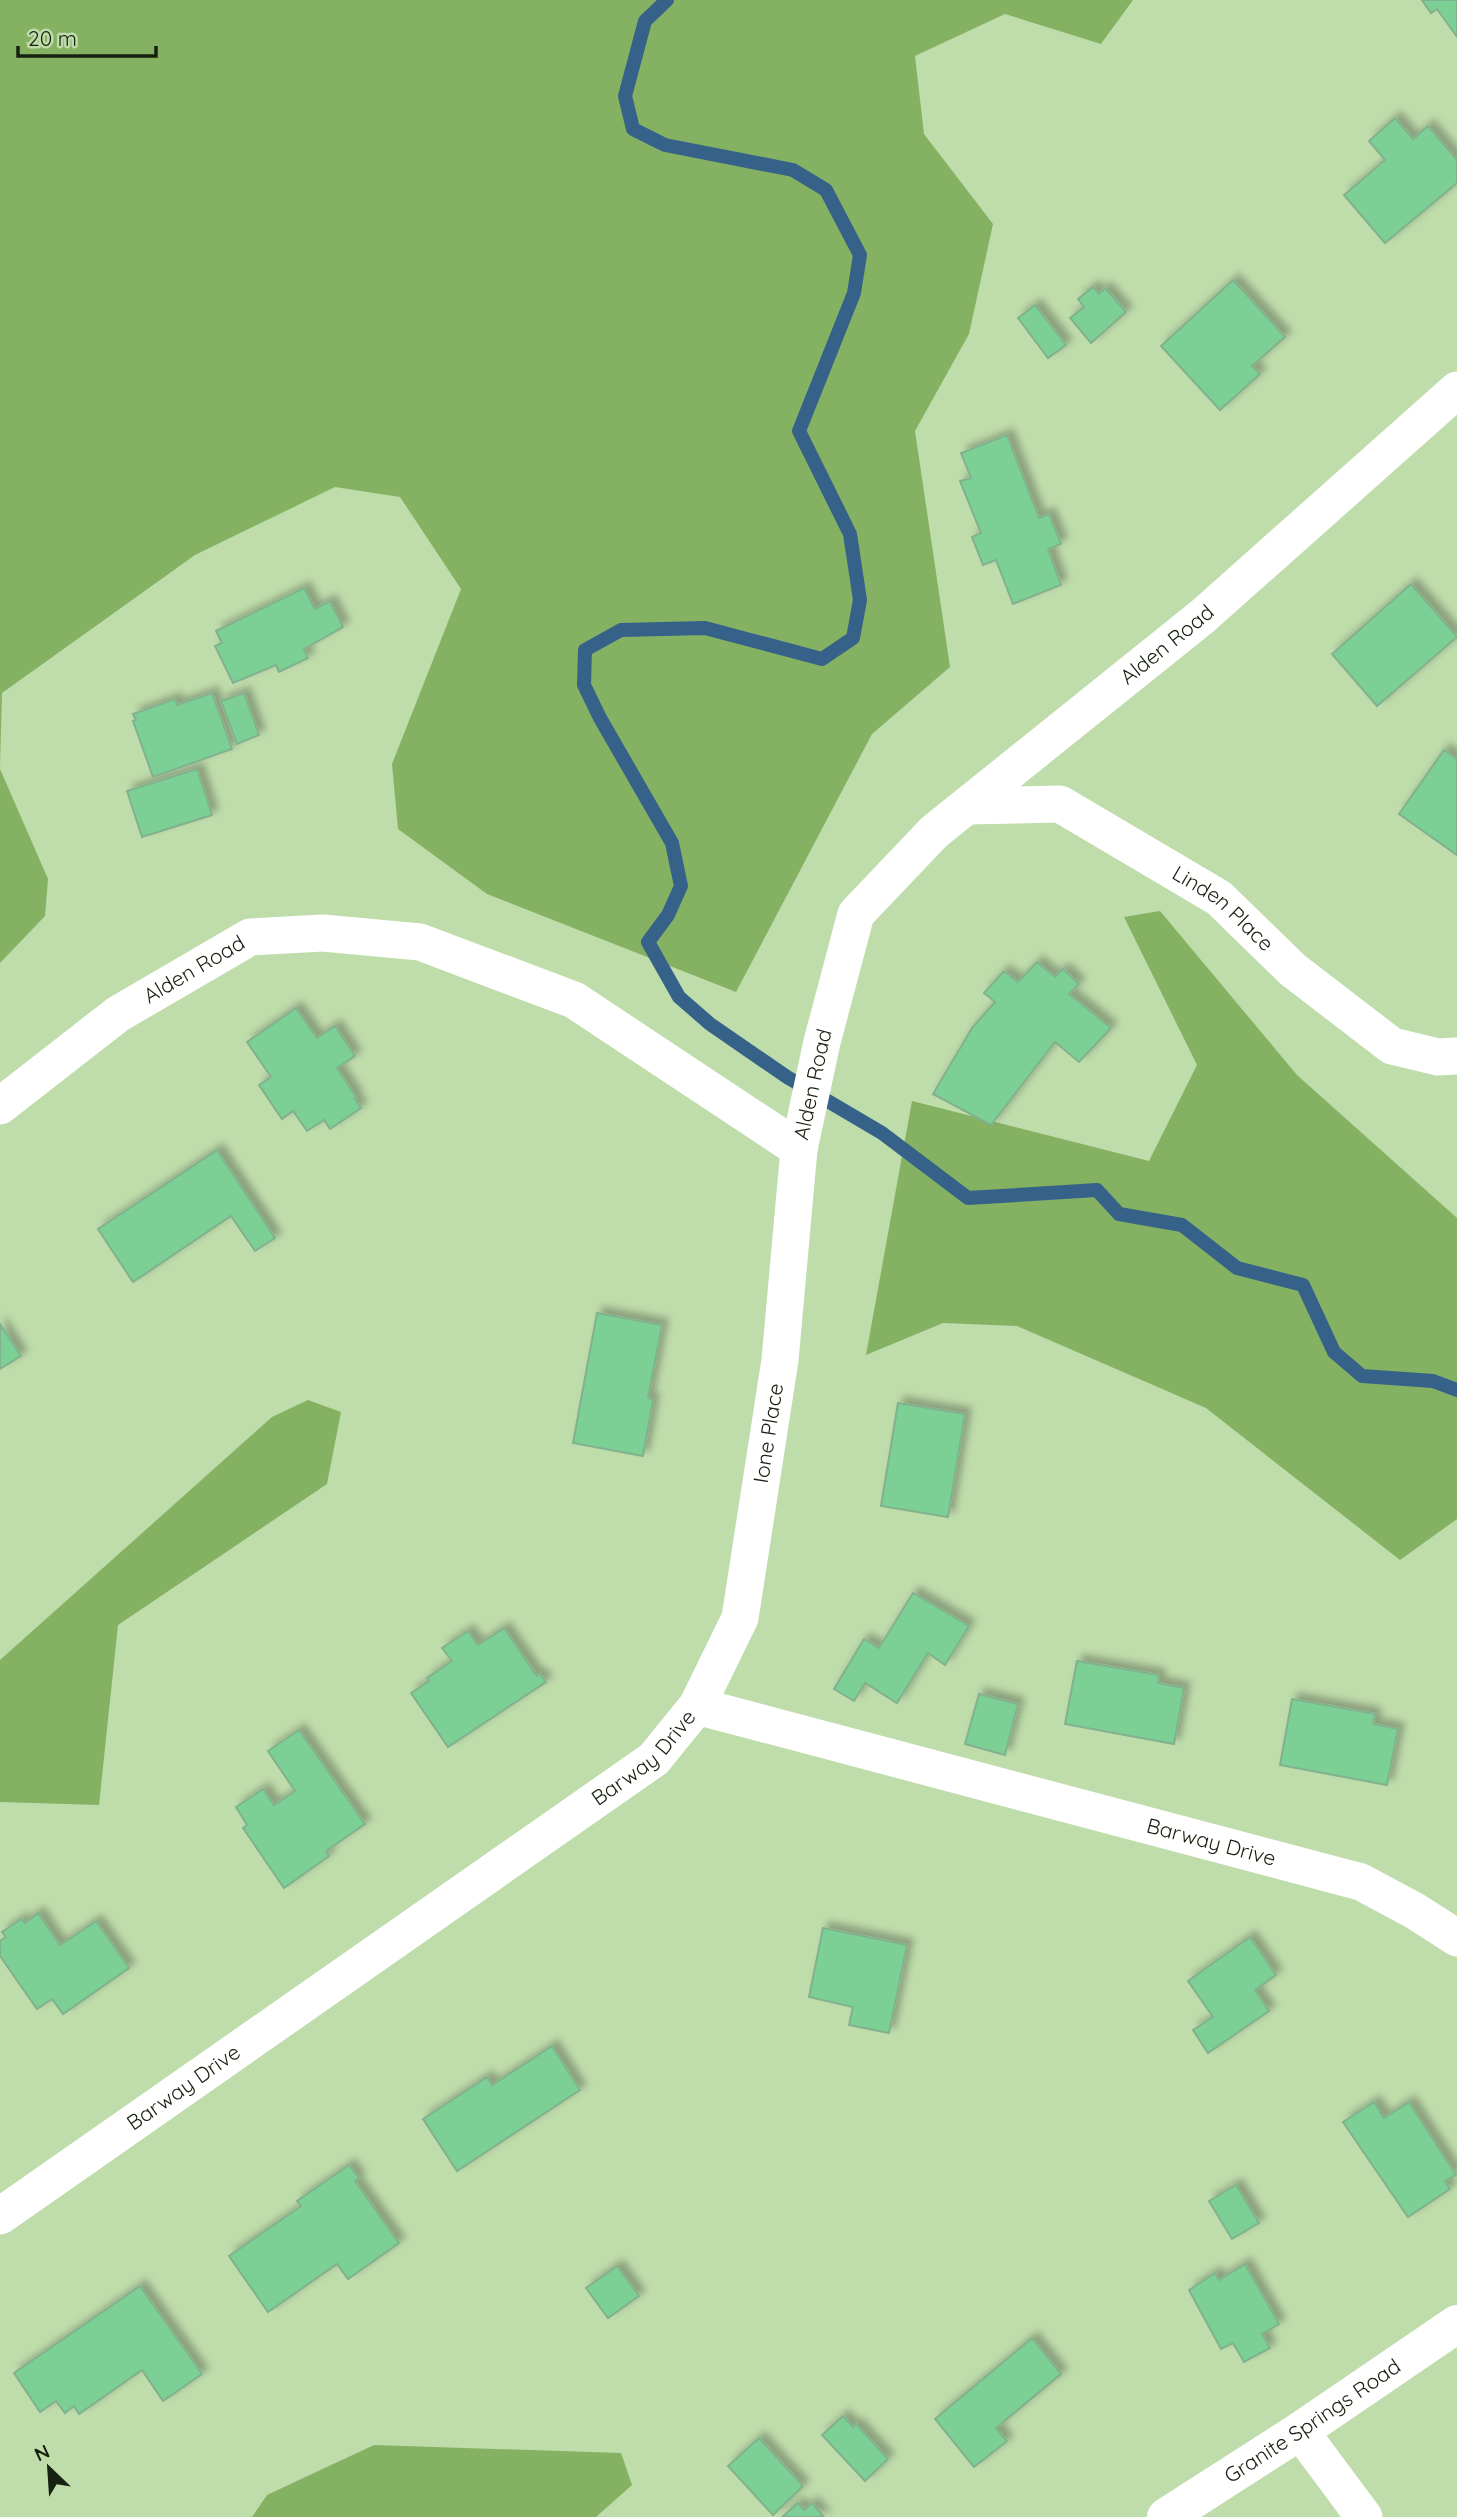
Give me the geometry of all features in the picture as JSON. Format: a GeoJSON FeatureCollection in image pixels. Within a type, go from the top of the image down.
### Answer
{"type":"FeatureCollection","features":[{"type":"Feature","properties":{"kind":"street","name":"Alden Road"},"geometry":{"type":"LineString","coordinates":[[0,1107],[118,1014],[250,937],[323,933],[420,942],[574,1000],[799,1149],[822,1042],[856,914],[934,832],[1203,616],[1457,390]]}},
{"type":"Feature","properties":{"kind":"street","name":"Linden Place"},"geometry":{"type":"LineString","coordinates":[[967,806],[1060,804],[1219,898],[1293,971],[1392,1046],[1438,1056],[1457,1056]]}},
{"type":"Feature","properties":{"kind":"street","name":"Ione Place"},"geometry":{"type":"LineString","coordinates":[[697,1706],[740,1618],[780,1360],[799,1149]]}},
{"type":"Feature","properties":{"kind":"street","name":"Barway Drive"},"geometry":{"type":"LineString","coordinates":[[0,2216],[654,1759],[697,1706],[1361,1882],[1415,1911],[1457,1938]]}},
{"type":"Feature","properties":{"kind":"street","name":"Granite Springs Road"},"geometry":{"type":"LineString","coordinates":[[1166,2517],[1300,2431],[1457,2324]]}},
{"type":"Feature","properties":{"kind":"street"},"geometry":{"type":"LineString","coordinates":[[1300,2431],[1364,2517]]}},
{"type":"Feature","properties":{"kind":"green space"},"geometry":{"type":"Polygon","coordinates":[[[0,0],[1133,0],[1101,44],[1005,14],[915,56],[924,134],[993,224],[969,334],[915,431],[950,667],[872,734],[736,992],[487,894],[398,829],[392,764],[461,589],[400,497],[335,487],[195,555],[2,693],[0,767],[0,0]]]}},
{"type":"Feature","properties":{"kind":"green space"},"geometry":{"type":"Polygon","coordinates":[[[0,769],[48,879],[45,916],[0,963],[0,769]]]}},
{"type":"Feature","properties":{"kind":"green space"},"geometry":{"type":"Polygon","coordinates":[[[1160,911],[1297,1075],[1457,1218],[1457,1519],[1400,1560],[1206,1408],[1017,1326],[943,1323],[866,1355],[912,1101],[1149,1161],[1197,1065],[1124,917],[1160,911]]]}},
{"type":"Feature","properties":{"kind":"green space"},"geometry":{"type":"Polygon","coordinates":[[[308,1400],[341,1412],[327,1484],[118,1625],[99,1805],[0,1802],[0,1660],[272,1417],[308,1400]]]}},
{"type":"Feature","properties":{"kind":"green space"},"geometry":{"type":"Polygon","coordinates":[[[374,2445],[621,2453],[632,2485],[596,2517],[252,2517],[267,2495],[374,2445]]]}},
{"type":"Feature","properties":{"kind":"building"},"geometry":{"type":"Polygon","coordinates":[[[1422,0],[1457,0],[1457,37],[1437,9],[1431,13],[1422,0]]]}},
{"type":"Feature","properties":{"kind":"building"},"geometry":{"type":"Polygon","coordinates":[[[1395,118],[1413,139],[1428,126],[1457,160],[1457,183],[1385,243],[1344,195],[1385,160],[1369,141],[1395,118]]]}},
{"type":"Feature","properties":{"kind":"building"},"geometry":{"type":"Polygon","coordinates":[[[1233,280],[1285,337],[1252,366],[1260,374],[1220,410],[1161,346],[1233,280]]]}},
{"type":"Feature","properties":{"kind":"building"},"geometry":{"type":"Polygon","coordinates":[[[1093,287],[1099,294],[1105,288],[1126,312],[1091,343],[1070,318],[1084,307],[1078,299],[1093,287]]]}},
{"type":"Feature","properties":{"kind":"building"},"geometry":{"type":"Polygon","coordinates":[[[1035,305],[1066,345],[1048,358],[1018,318],[1035,305]]]}},
{"type":"Feature","properties":{"kind":"building"},"geometry":{"type":"Polygon","coordinates":[[[1007,435],[1039,518],[1049,514],[1061,544],[1048,549],[1061,585],[1013,604],[996,560],[983,565],[972,537],[981,533],[960,481],[971,478],[961,453],[1007,435]]]}},
{"type":"Feature","properties":{"kind":"building"},"geometry":{"type":"Polygon","coordinates":[[[1411,584],[1457,637],[1377,706],[1332,654],[1411,584]]]}},
{"type":"Feature","properties":{"kind":"building"},"geometry":{"type":"Polygon","coordinates":[[[304,588],[315,609],[330,601],[343,627],[304,649],[308,658],[279,672],[276,665],[233,683],[215,646],[222,643],[216,631],[304,588]]]}},
{"type":"Feature","properties":{"kind":"building"},"geometry":{"type":"Polygon","coordinates":[[[212,693],[232,749],[153,777],[133,721],[136,720],[133,714],[175,699],[177,705],[212,693]]]}},
{"type":"Feature","properties":{"kind":"building"},"geometry":{"type":"Polygon","coordinates":[[[244,693],[259,735],[237,744],[221,701],[244,693]]]}},
{"type":"Feature","properties":{"kind":"building"},"geometry":{"type":"Polygon","coordinates":[[[1444,750],[1457,759],[1457,855],[1399,814],[1444,750]]]}},
{"type":"Feature","properties":{"kind":"building"},"geometry":{"type":"Polygon","coordinates":[[[197,769],[212,815],[142,837],[127,791],[197,769]]]}},
{"type":"Feature","properties":{"kind":"building"},"geometry":{"type":"Polygon","coordinates":[[[1037,962],[1055,977],[1063,969],[1079,984],[1069,994],[1111,1028],[1079,1062],[1055,1042],[991,1125],[933,1094],[972,1028],[995,1002],[984,993],[1004,971],[1018,982],[1037,962]]]}},
{"type":"Feature","properties":{"kind":"building"},"geometry":{"type":"Polygon","coordinates":[[[296,1008],[317,1038],[335,1026],[355,1056],[337,1068],[361,1108],[330,1129],[324,1120],[307,1131],[293,1111],[282,1119],[259,1085],[271,1077],[247,1042],[296,1008]]]}},
{"type":"Feature","properties":{"kind":"building"},"geometry":{"type":"Polygon","coordinates":[[[217,1150],[275,1238],[255,1251],[231,1216],[133,1282],[98,1229],[217,1150]]]}},
{"type":"Feature","properties":{"kind":"building"},"geometry":{"type":"Polygon","coordinates":[[[597,1313],[662,1325],[648,1398],[653,1400],[643,1456],[573,1443],[597,1313]]]}},
{"type":"Feature","properties":{"kind":"building"},"geometry":{"type":"Polygon","coordinates":[[[0,1324],[21,1356],[0,1369],[0,1324]]]}},
{"type":"Feature","properties":{"kind":"building"},"geometry":{"type":"Polygon","coordinates":[[[898,1403],[965,1414],[948,1517],[881,1506],[898,1403]]]}},
{"type":"Feature","properties":{"kind":"building"},"geometry":{"type":"Polygon","coordinates":[[[913,1593],[969,1626],[945,1665],[928,1653],[897,1703],[865,1683],[854,1701],[834,1689],[864,1639],[879,1648],[913,1593]]]}},
{"type":"Feature","properties":{"kind":"building"},"geometry":{"type":"Polygon","coordinates":[[[504,1628],[537,1676],[540,1674],[546,1682],[448,1747],[411,1693],[452,1661],[442,1648],[468,1631],[478,1645],[504,1628]]]}},
{"type":"Feature","properties":{"kind":"building"},"geometry":{"type":"Polygon","coordinates":[[[1077,1661],[1159,1675],[1158,1683],[1184,1688],[1174,1744],[1065,1724],[1077,1661]]]}},
{"type":"Feature","properties":{"kind":"building"},"geometry":{"type":"Polygon","coordinates":[[[979,1694],[1018,1704],[1005,1755],[965,1744],[979,1694]]]}},
{"type":"Feature","properties":{"kind":"building"},"geometry":{"type":"Polygon","coordinates":[[[1292,1699],[1375,1714],[1373,1724],[1398,1729],[1387,1785],[1280,1765],[1292,1699]]]}},
{"type":"Feature","properties":{"kind":"building"},"geometry":{"type":"Polygon","coordinates":[[[299,1730],[365,1824],[326,1851],[329,1856],[284,1888],[243,1828],[247,1825],[236,1807],[263,1789],[274,1805],[295,1791],[268,1751],[299,1730]]]}},
{"type":"Feature","properties":{"kind":"building"},"geometry":{"type":"Polygon","coordinates":[[[38,1913],[60,1945],[96,1921],[129,1968],[63,2014],[52,1999],[37,2009],[0,1956],[0,1941],[6,1937],[2,1932],[21,1919],[25,1923],[38,1913]]]}},
{"type":"Feature","properties":{"kind":"building"},"geometry":{"type":"Polygon","coordinates":[[[823,1928],[907,1945],[889,2033],[849,2025],[853,2007],[809,1997],[823,1928]]]}},
{"type":"Feature","properties":{"kind":"building"},"geometry":{"type":"Polygon","coordinates":[[[1250,1937],[1276,1975],[1255,1990],[1269,2011],[1208,2053],[1193,2030],[1213,2017],[1188,1981],[1250,1937]]]}},
{"type":"Feature","properties":{"kind":"building"},"geometry":{"type":"Polygon","coordinates":[[[552,2046],[580,2090],[457,2171],[423,2119],[487,2077],[492,2085],[552,2046]]]}},
{"type":"Feature","properties":{"kind":"building"},"geometry":{"type":"Polygon","coordinates":[[[1374,2102],[1384,2118],[1409,2102],[1456,2175],[1445,2181],[1450,2189],[1408,2217],[1343,2122],[1374,2102]]]}},
{"type":"Feature","properties":{"kind":"building"},"geometry":{"type":"Polygon","coordinates":[[[349,2165],[359,2178],[355,2181],[399,2243],[348,2279],[337,2264],[268,2312],[229,2256],[301,2206],[297,2201],[349,2165]]]}},
{"type":"Feature","properties":{"kind":"building"},"geometry":{"type":"Polygon","coordinates":[[[1236,2185],[1259,2223],[1232,2239],[1209,2201],[1236,2185]]]}},
{"type":"Feature","properties":{"kind":"building"},"geometry":{"type":"Polygon","coordinates":[[[1245,2264],[1279,2324],[1262,2334],[1270,2348],[1244,2362],[1233,2343],[1221,2349],[1189,2290],[1215,2273],[1219,2280],[1245,2264]]]}},
{"type":"Feature","properties":{"kind":"building"},"geometry":{"type":"Polygon","coordinates":[[[617,2266],[639,2296],[608,2318],[586,2288],[617,2266]]]}},
{"type":"Feature","properties":{"kind":"building"},"geometry":{"type":"Polygon","coordinates":[[[140,2286],[202,2374],[163,2401],[142,2370],[79,2414],[74,2406],[65,2413],[56,2401],[40,2412],[14,2373],[140,2286]]]}},
{"type":"Feature","properties":{"kind":"building"},"geometry":{"type":"Polygon","coordinates":[[[1032,2338],[1061,2374],[996,2428],[1007,2441],[974,2467],[935,2419],[1032,2338]]]}},
{"type":"Feature","properties":{"kind":"building"},"geometry":{"type":"Polygon","coordinates":[[[843,2416],[853,2427],[856,2424],[888,2459],[865,2481],[822,2435],[843,2416]]]}},
{"type":"Feature","properties":{"kind":"building"},"geometry":{"type":"Polygon","coordinates":[[[759,2438],[803,2486],[773,2515],[728,2466],[759,2438]]]}},
{"type":"Feature","properties":{"kind":"building"},"geometry":{"type":"Polygon","coordinates":[[[798,2503],[804,2510],[812,2503],[824,2517],[782,2517],[798,2503]]]}},
{"type":"Feature","properties":{"kind":"waterway"},"geometry":{"type":"LineString","coordinates":[[667,0],[645,21],[625,96],[633,129],[665,145],[793,170],[826,190],[860,255],[854,293],[799,431],[850,534],[860,600],[853,638],[822,659],[705,628],[621,630],[585,650],[584,685],[672,843],[681,886],[668,915],[648,942],[679,997],[710,1024],[787,1077],[882,1133],[968,1198],[1097,1190],[1119,1214],[1182,1225],[1237,1268],[1303,1285],[1334,1352],[1362,1376],[1433,1381],[1457,1390]]}}]}
